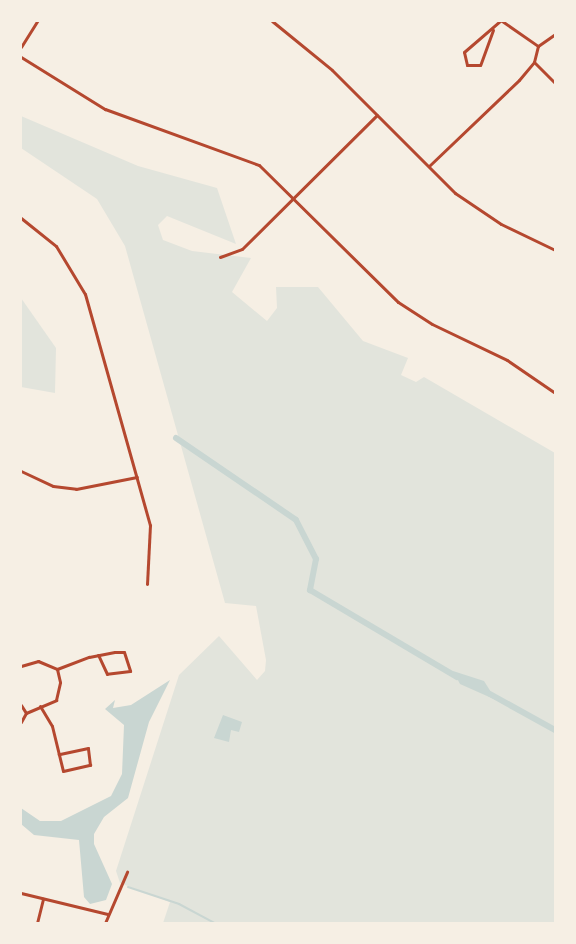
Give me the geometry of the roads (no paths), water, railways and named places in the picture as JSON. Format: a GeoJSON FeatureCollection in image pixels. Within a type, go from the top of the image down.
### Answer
{"type":"FeatureCollection","features":[{"type":"Feature","properties":{"kind":"street"},"geometry":{"type":"LineString","coordinates":[[21,47],[37,21]]}},
{"type":"Feature","properties":{"kind":"street"},"geometry":{"type":"LineString","coordinates":[[272,21],[324,63],[429,166],[476,209],[555,250]]}},
{"type":"Feature","properties":{"kind":"street"},"geometry":{"type":"LineString","coordinates":[[493,30],[480,65],[467,65],[462,57],[468,47],[493,30],[501,21],[538,46]]}},
{"type":"Feature","properties":{"kind":"street"},"geometry":{"type":"LineString","coordinates":[[429,166],[534,62],[538,46],[555,34]]}},
{"type":"Feature","properties":{"kind":"street"},"geometry":{"type":"LineString","coordinates":[[21,57],[105,109],[252,161],[293,198],[398,302],[437,327],[507,360],[555,393]]}},
{"type":"Feature","properties":{"kind":"street"},"geometry":{"type":"LineString","coordinates":[[534,62],[555,83]]}},
{"type":"Feature","properties":{"kind":"street"},"geometry":{"type":"LineString","coordinates":[[220,257],[242,249],[377,114]]}},
{"type":"Feature","properties":{"kind":"street"},"geometry":{"type":"LineString","coordinates":[[21,218],[56,246],[85,294],[137,477],[152,539],[147,584]]}},
{"type":"Feature","properties":{"kind":"street"},"geometry":{"type":"LineString","coordinates":[[21,472],[53,486],[76,489],[137,477]]}},
{"type":"Feature","properties":{"kind":"street"},"geometry":{"type":"LineString","coordinates":[[21,666],[38,660],[57,669],[98,655],[124,652],[130,670],[106,674],[98,655]]}},
{"type":"Feature","properties":{"kind":"street"},"geometry":{"type":"LineString","coordinates":[[21,722],[26,713],[56,700],[60,682],[57,669]]}},
{"type":"Feature","properties":{"kind":"street"},"geometry":{"type":"LineString","coordinates":[[21,705],[26,713]]}},
{"type":"Feature","properties":{"kind":"street"},"geometry":{"type":"LineString","coordinates":[[40,706],[59,754],[63,771],[90,765],[88,748],[59,754]]}},
{"type":"Feature","properties":{"kind":"street"},"geometry":{"type":"LineString","coordinates":[[104,923],[122,879],[127,872]]}},
{"type":"Feature","properties":{"kind":"street"},"geometry":{"type":"LineString","coordinates":[[21,893],[108,914]]}},
{"type":"Feature","properties":{"kind":"street"},"geometry":{"type":"LineString","coordinates":[[37,923],[43,899]]}},
{"type":"Feature","properties":{"kind":"waterway"},"geometry":{"type":"LineString","coordinates":[[176,438],[296,520],[316,559],[310,590],[457,677]]}},
{"type":"Feature","properties":{"kind":"waterway"},"geometry":{"type":"LineString","coordinates":[[490,694],[555,730]]}},
{"type":"Feature","properties":{"kind":"waterway"},"geometry":{"type":"LineString","coordinates":[[128,887],[179,904],[214,923]]}}]}
